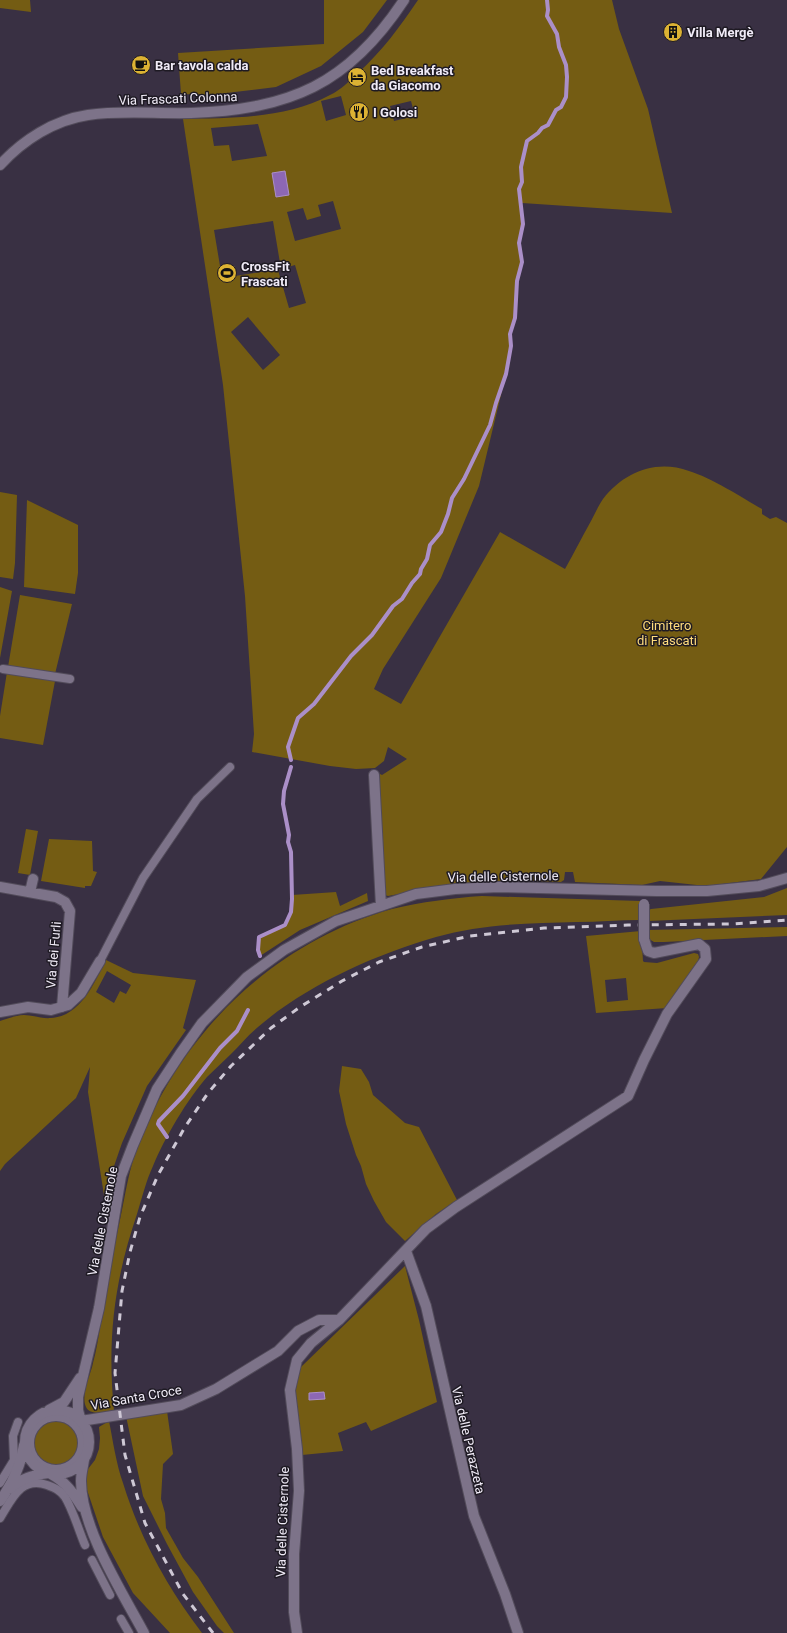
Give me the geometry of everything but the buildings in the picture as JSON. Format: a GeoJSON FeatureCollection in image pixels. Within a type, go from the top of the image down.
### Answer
{"type":"FeatureCollection","features":[{"type":"Feature","properties":{"kind":"street","name":"Via Frascati Colonna"},"geometry":{"type":"LineString","coordinates":[[0,165],[15,150],[38,134],[53,125],[80,116],[101,113],[190,113],[237,109],[269,103],[300,93],[333,77],[357,58],[376,39],[404,0]]}},
{"type":"Feature","properties":{"kind":"street"},"geometry":{"type":"LineString","coordinates":[[3,670],[70,679]]}},
{"type":"Feature","properties":{"kind":"street"},"geometry":{"type":"LineString","coordinates":[[0,1012],[28,1007],[50,1010],[68,1005],[82,993],[143,878],[197,799],[230,767]]}},
{"type":"Feature","properties":{"kind":"street"},"geometry":{"type":"LineString","coordinates":[[374,775],[381,906]]}},
{"type":"Feature","properties":{"kind":"street","name":"Via delle Cisternole"},"geometry":{"type":"LineString","coordinates":[[84,1460],[89,1448],[88,1434],[81,1421],[78,1410],[78,1397],[99,1308],[122,1176],[133,1145],[157,1089],[176,1059],[202,1024],[247,977],[284,950],[336,921],[416,894],[455,888],[499,887],[644,891],[734,889],[767,885],[787,878]]}},
{"type":"Feature","properties":{"kind":"street"},"geometry":{"type":"LineString","coordinates":[[30,892],[33,879]]}},
{"type":"Feature","properties":{"kind":"street","name":"Via dei Furli"},"geometry":{"type":"LineString","coordinates":[[0,887],[56,897],[65,902],[70,911],[62,1007]]}},
{"type":"Feature","properties":{"kind":"street","name":"Via delle Cisternole"},"geometry":{"type":"LineString","coordinates":[[297,1633],[294,1612],[294,1554],[299,1491],[297,1449],[290,1390],[297,1360],[311,1343],[339,1320],[426,1229],[456,1207],[628,1096],[667,1014],[706,959],[705,949],[699,944],[654,953],[648,951],[644,939],[644,891]]}},
{"type":"Feature","properties":{"kind":"street","name":"Via delle Perazzeta"},"geometry":{"type":"LineString","coordinates":[[406,1251],[426,1306],[474,1516],[505,1594],[518,1633]]}},
{"type":"Feature","properties":{"kind":"street","name":"Via Santa Croce"},"geometry":{"type":"LineString","coordinates":[[81,1421],[181,1405],[216,1389],[278,1351],[298,1331],[319,1320],[339,1320]]}},
{"type":"Feature","properties":{"kind":"street","name":"Via delle Cisternole"},"geometry":{"type":"LineString","coordinates":[[25,1439],[28,1429],[36,1418],[41,1418],[64,1402],[83,1373]]}},
{"type":"Feature","properties":{"kind":"street"},"geometry":{"type":"LineString","coordinates":[[41,1418],[63,1418],[70,1421],[80,1434],[82,1442],[81,1450],[77,1458],[71,1464],[63,1468],[54,1469],[46,1467],[38,1462],[33,1455],[30,1447],[30,1438],[33,1429],[41,1418],[55,1410],[74,1415],[81,1421]]}},
{"type":"Feature","properties":{"kind":"street"},"geometry":{"type":"LineString","coordinates":[[0,1483],[14,1460],[13,1436],[18,1422]]}},
{"type":"Feature","properties":{"kind":"street"},"geometry":{"type":"LineString","coordinates":[[25,1439],[26,1450],[29,1458],[37,1467],[61,1480],[70,1488],[86,1514]]}},
{"type":"Feature","properties":{"kind":"street"},"geometry":{"type":"LineString","coordinates":[[2,1498],[17,1471],[22,1457],[25,1439]]}},
{"type":"Feature","properties":{"kind":"street"},"geometry":{"type":"LineString","coordinates":[[2,1498],[18,1482],[28,1476],[70,1472],[84,1460]]}},
{"type":"Feature","properties":{"kind":"street"},"geometry":{"type":"LineString","coordinates":[[84,1460],[81,1480],[86,1514],[97,1542],[144,1633]]}},
{"type":"Feature","properties":{"kind":"street"},"geometry":{"type":"LineString","coordinates":[[0,1518],[12,1499],[24,1486],[31,1482],[43,1484],[59,1490],[65,1498],[85,1546]]}},
{"type":"Feature","properties":{"kind":"street"},"geometry":{"type":"LineString","coordinates":[[92,1560],[110,1595]]}},
{"type":"Feature","properties":{"kind":"street"},"geometry":{"type":"LineString","coordinates":[[121,1619],[129,1633]]}},
{"type":"Feature","properties":{"kind":"green space"},"geometry":{"type":"Polygon","coordinates":[[[0,0],[30,0],[31,12],[0,8],[0,0]]]}},
{"type":"Feature","properties":{"kind":"green space"},"geometry":{"type":"Polygon","coordinates":[[[324,0],[387,0],[363,32],[321,66],[276,87],[209,95],[181,94],[178,53],[324,44],[324,0]]]}},
{"type":"Feature","properties":{"kind":"green space","name":"Cimitero di Frascati"},"geometry":{"type":"Polygon","coordinates":[[[418,0],[612,0],[619,29],[648,109],[672,213],[522,203],[523,224],[519,243],[523,259],[517,281],[515,318],[510,334],[511,346],[506,374],[479,486],[441,578],[383,669],[374,689],[401,704],[500,532],[565,569],[603,499],[611,490],[631,475],[653,467],[665,467],[689,471],[707,478],[762,509],[762,514],[770,519],[776,517],[787,523],[787,847],[761,879],[706,886],[660,881],[642,885],[575,882],[573,872],[565,872],[564,880],[561,882],[475,882],[442,886],[388,896],[385,895],[378,776],[407,759],[388,747],[384,761],[375,768],[356,769],[330,766],[252,752],[254,734],[245,596],[223,385],[183,119],[258,116],[295,109],[330,95],[345,85],[375,56],[418,0]],[[341,96],[321,101],[326,121],[346,115],[341,96]],[[411,101],[390,106],[394,121],[415,116],[411,101]],[[258,124],[211,128],[214,146],[229,145],[232,161],[267,156],[258,124]],[[333,201],[318,205],[321,216],[307,220],[303,208],[287,212],[295,241],[341,229],[333,201]],[[273,221],[214,230],[222,278],[281,269],[273,221]],[[295,265],[278,270],[289,308],[306,303],[295,265]],[[248,317],[231,332],[263,370],[280,355],[248,317]]]}},
{"type":"Feature","properties":{"kind":"green space"},"geometry":{"type":"Polygon","coordinates":[[[0,492],[17,495],[15,563],[13,579],[0,577],[0,492]]]}},
{"type":"Feature","properties":{"kind":"green space"},"geometry":{"type":"Polygon","coordinates":[[[27,500],[78,525],[78,573],[75,594],[24,587],[27,500]]]}},
{"type":"Feature","properties":{"kind":"green space"},"geometry":{"type":"Polygon","coordinates":[[[0,587],[12,591],[0,658],[0,587]]]}},
{"type":"Feature","properties":{"kind":"green space"},"geometry":{"type":"Polygon","coordinates":[[[20,595],[72,604],[55,674],[8,667],[20,595]]]}},
{"type":"Feature","properties":{"kind":"green space"},"geometry":{"type":"Polygon","coordinates":[[[7,672],[55,681],[43,745],[0,738],[0,716],[7,672]]]}},
{"type":"Feature","properties":{"kind":"green space"},"geometry":{"type":"Polygon","coordinates":[[[26,829],[38,831],[30,875],[18,873],[26,829]]]}},
{"type":"Feature","properties":{"kind":"green space"},"geometry":{"type":"Polygon","coordinates":[[[49,839],[92,841],[93,871],[97,872],[91,886],[85,886],[85,888],[41,881],[49,839]]]}},
{"type":"Feature","properties":{"kind":"green space"},"geometry":{"type":"Polygon","coordinates":[[[787,888],[787,915],[648,921],[647,911],[651,909],[764,897],[787,888]]]}},
{"type":"Feature","properties":{"kind":"green space"},"geometry":{"type":"Polygon","coordinates":[[[336,892],[340,906],[367,893],[368,901],[300,930],[260,956],[258,950],[259,937],[277,930],[285,924],[290,915],[292,895],[336,892]]]}},
{"type":"Feature","properties":{"kind":"green space"},"geometry":{"type":"Polygon","coordinates":[[[482,896],[640,901],[639,920],[506,925],[470,929],[436,937],[365,962],[342,973],[298,998],[254,1030],[199,1086],[177,1119],[153,1166],[129,1239],[114,1311],[111,1359],[114,1411],[98,1413],[88,1410],[84,1396],[95,1354],[112,1259],[128,1179],[134,1157],[152,1114],[175,1073],[202,1035],[233,1001],[268,971],[306,945],[348,925],[392,909],[437,901],[482,896]]]}},
{"type":"Feature","properties":{"kind":"green space"},"geometry":{"type":"Polygon","coordinates":[[[787,927],[787,936],[664,942],[654,942],[649,939],[648,930],[787,927]]]}},
{"type":"Feature","properties":{"kind":"green space"},"geometry":{"type":"Polygon","coordinates":[[[641,931],[644,962],[657,963],[694,953],[698,954],[699,957],[697,965],[667,1008],[596,1013],[586,936],[641,931]],[[626,978],[605,980],[607,1002],[628,1000],[626,978]]]}},
{"type":"Feature","properties":{"kind":"green space"},"geometry":{"type":"Polygon","coordinates":[[[106,960],[133,973],[196,980],[183,1028],[186,1030],[147,1086],[122,1143],[113,1169],[105,1202],[88,1092],[90,1067],[76,1098],[5,1164],[0,1171],[0,1021],[21,1015],[51,1018],[61,1016],[71,1011],[85,997],[106,960]],[[107,971],[96,992],[114,1003],[120,991],[126,994],[131,985],[107,971]]]}},
{"type":"Feature","properties":{"kind":"green space"},"geometry":{"type":"Polygon","coordinates":[[[342,1066],[361,1069],[369,1082],[373,1095],[405,1123],[419,1127],[457,1200],[436,1214],[405,1241],[386,1222],[366,1184],[346,1124],[339,1091],[342,1066]]]}},
{"type":"Feature","properties":{"kind":"green space"},"geometry":{"type":"Polygon","coordinates":[[[405,1266],[419,1320],[437,1402],[371,1431],[366,1422],[338,1433],[343,1451],[302,1455],[300,1449],[296,1397],[296,1387],[301,1367],[405,1266]]]}},
{"type":"Feature","properties":{"kind":"green space"},"geometry":{"type":"Polygon","coordinates":[[[167,1411],[173,1454],[163,1464],[161,1499],[165,1513],[166,1528],[183,1558],[198,1577],[234,1633],[224,1633],[217,1626],[193,1592],[143,1496],[126,1416],[167,1411]]]}},
{"type":"Feature","properties":{"kind":"green space"},"geometry":{"type":"Polygon","coordinates":[[[56,1417],[66,1419],[74,1425],[80,1433],[82,1443],[80,1453],[74,1461],[66,1467],[56,1469],[46,1467],[38,1461],[32,1453],[30,1443],[32,1433],[38,1425],[46,1419],[56,1417]]]}},
{"type":"Feature","properties":{"kind":"green space"},"geometry":{"type":"Polygon","coordinates":[[[109,1421],[121,1475],[130,1503],[146,1543],[177,1598],[202,1633],[170,1633],[133,1593],[103,1537],[85,1484],[85,1476],[95,1460],[99,1449],[99,1427],[109,1421]]]}},
{"type":"Feature","properties":{"kind":"shaded area"},"geometry":{"type":"Polygon","coordinates":[[[285,171],[289,195],[276,197],[272,173],[285,171]]]}},
{"type":"Feature","properties":{"kind":"shaded area"},"geometry":{"type":"Polygon","coordinates":[[[324,1392],[325,1399],[309,1400],[309,1393],[324,1392]]]}},
{"type":"Feature","properties":{"kind":"waterway"},"geometry":{"type":"LineString","coordinates":[[291,760],[288,747],[298,718],[314,704],[351,656],[372,635],[393,606],[402,599],[412,583],[420,574],[421,569],[427,559],[430,545],[441,532],[452,498],[464,479],[490,425],[506,374],[511,346],[510,334],[515,318],[517,281],[522,262],[519,243],[523,224],[519,189],[522,182],[521,167],[527,141],[542,128],[548,125],[556,110],[561,107],[566,97],[566,65],[559,47],[557,34],[547,16],[547,0]]}},
{"type":"Feature","properties":{"kind":"waterway"},"geometry":{"type":"LineString","coordinates":[[260,956],[258,950],[259,937],[285,925],[291,912],[291,852],[288,842],[289,835],[283,804],[284,791],[291,767]]}},
{"type":"Feature","properties":{"kind":"waterway"},"geometry":{"type":"LineString","coordinates":[[167,1137],[158,1124],[159,1121],[183,1096],[220,1048],[237,1031],[248,1010]]}},
{"type":"Feature","properties":{"kind":"railway"},"geometry":{"type":"LineString","coordinates":[[213,1633],[183,1594],[145,1523],[125,1455],[115,1373],[122,1291],[130,1252],[140,1217],[158,1175],[185,1127],[208,1093],[231,1066],[271,1028],[300,1007],[342,981],[379,962],[422,947],[470,936],[544,928],[628,925],[731,924],[787,920]]}},
{"type":"Feature","properties":{"kind":"place","name":"Villa Mergè"},"geometry":{"type":"Point","coordinates":[673,32]}},
{"type":"Feature","properties":{"kind":"place","name":"Bar tavola calda"},"geometry":{"type":"Point","coordinates":[141,65]}},
{"type":"Feature","properties":{"kind":"place","name":"Bed Breakfast da Giacomo"},"geometry":{"type":"Point","coordinates":[357,77]}},
{"type":"Feature","properties":{"kind":"place","name":"I Golosi"},"geometry":{"type":"Point","coordinates":[359,112]}},
{"type":"Feature","properties":{"kind":"place","name":"CrossFit Frascati"},"geometry":{"type":"Point","coordinates":[227,273]}}]}
